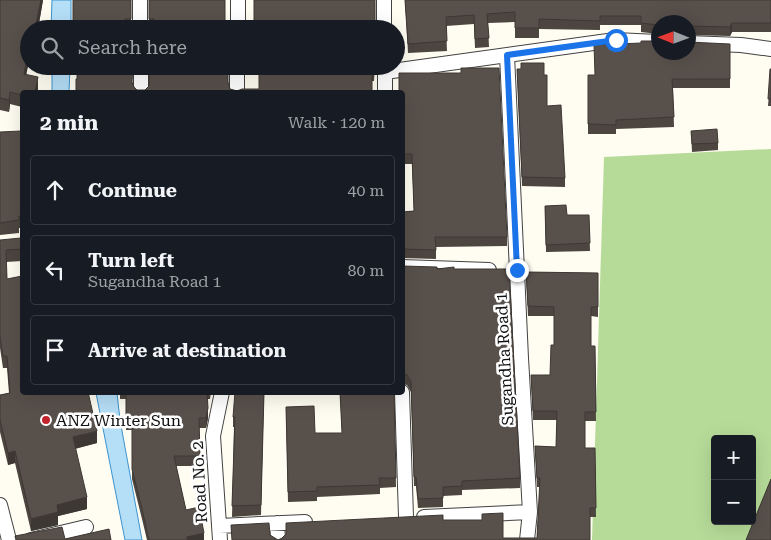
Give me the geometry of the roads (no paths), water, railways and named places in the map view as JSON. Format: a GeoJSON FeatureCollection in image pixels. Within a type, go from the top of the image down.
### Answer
{"type":"FeatureCollection","features":[{"type":"Feature","properties":{"kind":"street"},"geometry":{"type":"LineString","coordinates":[[140,0],[140,20]]}},
{"type":"Feature","properties":{"kind":"street"},"geometry":{"type":"LineString","coordinates":[[238,0],[238,20]]}},
{"type":"Feature","properties":{"kind":"street"},"geometry":{"type":"LineString","coordinates":[[384,0],[384,20]]}},
{"type":"Feature","properties":{"kind":"street"},"geometry":{"type":"LineString","coordinates":[[405,67],[616,40],[651,42]]}},
{"type":"Feature","properties":{"kind":"street"},"geometry":{"type":"LineString","coordinates":[[696,43],[741,45],[771,49]]}},
{"type":"Feature","properties":{"kind":"street","name":"Sugandha Road 1"},"geometry":{"type":"LineString","coordinates":[[507,55],[530,512],[526,540]]}},
{"type":"Feature","properties":{"kind":"street"},"geometry":{"type":"LineString","coordinates":[[140,75],[141,90]]}},
{"type":"Feature","properties":{"kind":"street"},"geometry":{"type":"LineString","coordinates":[[237,75],[237,90]]}},
{"type":"Feature","properties":{"kind":"street"},"geometry":{"type":"LineString","coordinates":[[385,75],[385,90]]}},
{"type":"Feature","properties":{"kind":"street"},"geometry":{"type":"LineString","coordinates":[[405,267],[517,270]]}},
{"type":"Feature","properties":{"kind":"street","name":"Road No. 2"},"geometry":{"type":"LineString","coordinates":[[220,540],[213,436],[221,395]]}},
{"type":"Feature","properties":{"kind":"street"},"geometry":{"type":"LineString","coordinates":[[402,395],[401,518],[530,512]]}},
{"type":"Feature","properties":{"kind":"street"},"geometry":{"type":"LineString","coordinates":[[0,505],[9,540]]}},
{"type":"Feature","properties":{"kind":"street"},"geometry":{"type":"LineString","coordinates":[[219,526],[316,522]]}},
{"type":"Feature","properties":{"kind":"street"},"geometry":{"type":"LineString","coordinates":[[277,523],[278,540]]}},
{"type":"Feature","properties":{"kind":"street"},"geometry":{"type":"LineString","coordinates":[[31,540],[86,527]]}},
{"type":"Feature","properties":{"kind":"water"},"geometry":{"type":"Polygon","coordinates":[[[52,0],[71,0],[71,20],[51,20],[52,0]]]}},
{"type":"Feature","properties":{"kind":"water"},"geometry":{"type":"Polygon","coordinates":[[[52,75],[70,75],[69,90],[52,90],[52,75]]]}},
{"type":"Feature","properties":{"kind":"water"},"geometry":{"type":"Polygon","coordinates":[[[96,395],[117,395],[142,540],[125,540],[96,395]]]}},
{"type":"Feature","properties":{"kind":"place","name":"ANZ Winter Sun"},"geometry":{"type":"Point","coordinates":[46,420]}}]}
